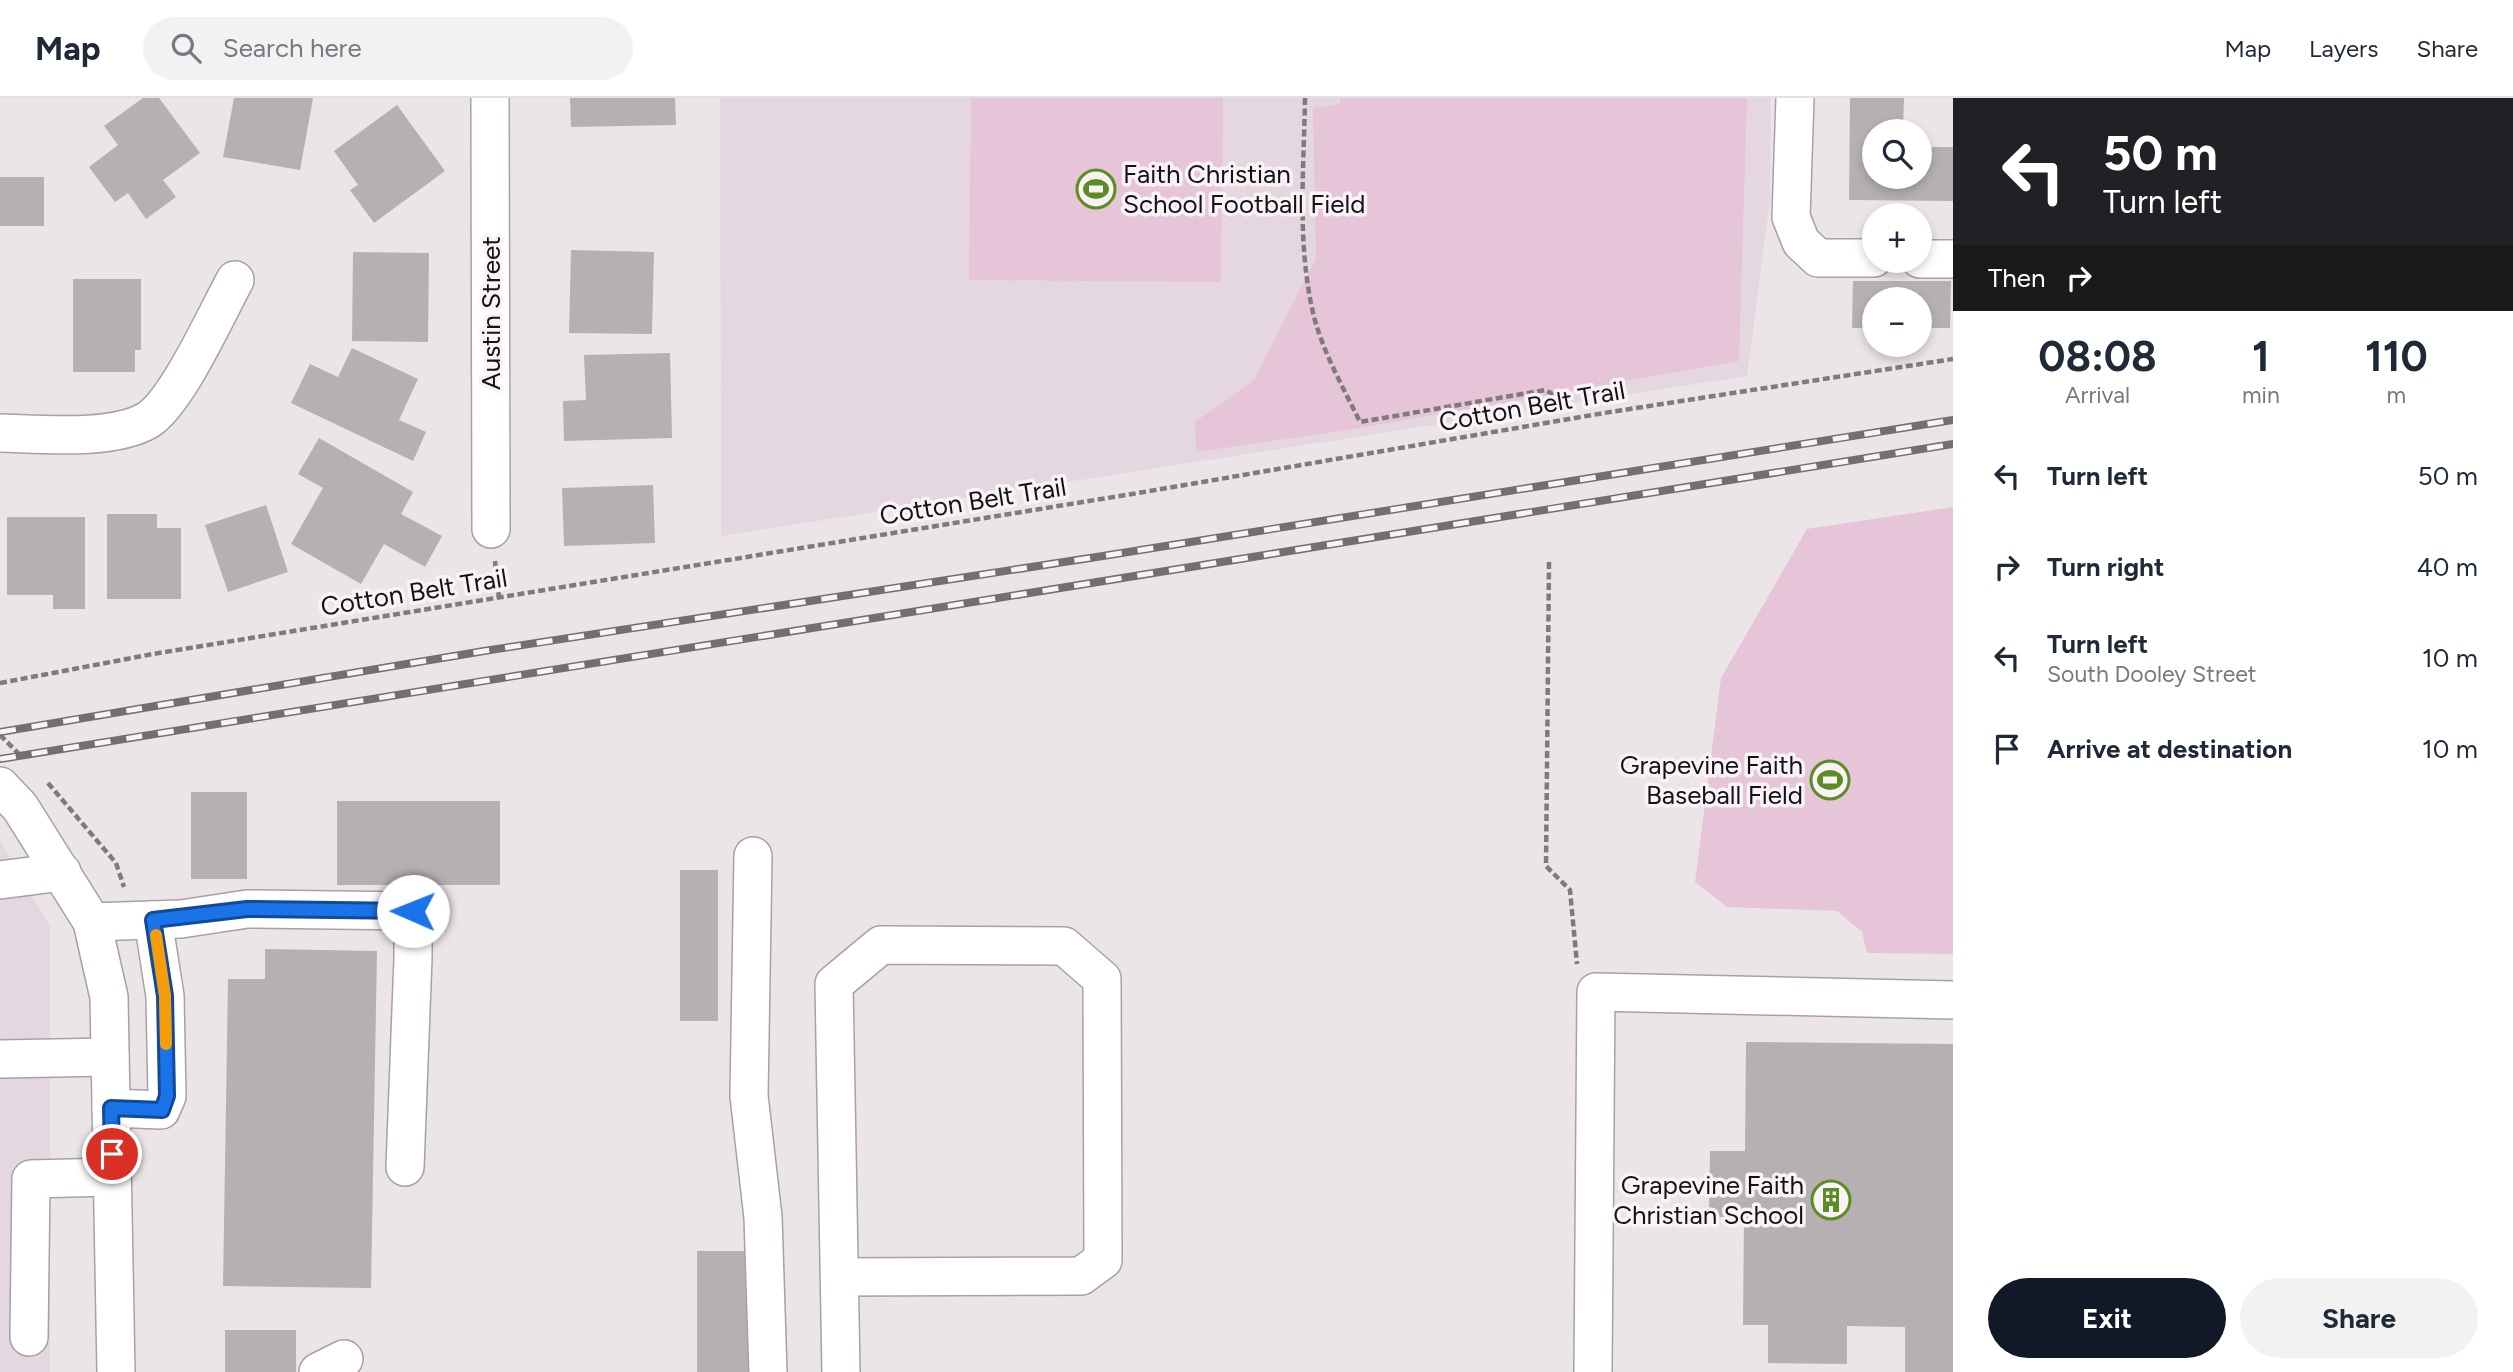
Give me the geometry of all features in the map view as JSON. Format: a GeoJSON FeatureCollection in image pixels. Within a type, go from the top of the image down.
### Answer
{"type":"FeatureCollection","features":[{"type":"Feature","properties":{"kind":"street","name":"Austin Street"},"geometry":{"type":"LineString","coordinates":[[490,98],[491,529]]}},
{"type":"Feature","properties":{"kind":"street"},"geometry":{"type":"LineString","coordinates":[[1794,98],[1791,217],[1801,242],[1818,258],[1862,258]]}},
{"type":"Feature","properties":{"kind":"street"},"geometry":{"type":"LineString","coordinates":[[1932,259],[1953,260]]}},
{"type":"Feature","properties":{"kind":"street"},"geometry":{"type":"LineString","coordinates":[[0,433],[120,430],[147,421],[167,404],[235,280]]}},
{"type":"Feature","properties":{"kind":"street"},"geometry":{"type":"LineString","coordinates":[[0,786],[20,807],[92,922],[109,997],[116,1372]]}},
{"type":"Feature","properties":{"kind":"street"},"geometry":{"type":"LineString","coordinates":[[753,856],[749,1096],[763,1217],[768,1372]]}},
{"type":"Feature","properties":{"kind":"street"},"geometry":{"type":"LineString","coordinates":[[0,880],[62,872]]}},
{"type":"Feature","properties":{"kind":"street"},"geometry":{"type":"LineString","coordinates":[[92,922],[153,920],[247,909],[413,911],[414,958],[405,1167]]}},
{"type":"Feature","properties":{"kind":"street"},"geometry":{"type":"LineString","coordinates":[[111,1108],[162,1110],[167,1096],[165,996],[153,920]]}},
{"type":"Feature","properties":{"kind":"street"},"geometry":{"type":"LineString","coordinates":[[839,1277],[1082,1276],[1103,1260],[1101,979],[1064,946],[881,945],[834,984],[839,1277],[841,1372]]}},
{"type":"Feature","properties":{"kind":"street"},"geometry":{"type":"LineString","coordinates":[[1593,1372],[1596,992],[1953,1000]]}},
{"type":"Feature","properties":{"kind":"street"},"geometry":{"type":"LineString","coordinates":[[2,1059],[110,1057]]}},
{"type":"Feature","properties":{"kind":"street"},"geometry":{"type":"LineString","coordinates":[[29,1337],[31,1179],[112,1177]]}},
{"type":"Feature","properties":{"kind":"path"},"geometry":{"type":"LineString","coordinates":[[1305,98],[1302,242],[1312,310],[1333,367],[1360,422],[1545,390],[1551,393],[1553,400]]}},
{"type":"Feature","properties":{"kind":"path","name":"Cotton Belt Trail"},"geometry":{"type":"LineString","coordinates":[[0,683],[153,654],[1144,492],[1604,413],[1953,359]]}},
{"type":"Feature","properties":{"kind":"path"},"geometry":{"type":"LineString","coordinates":[[1549,562],[1546,866],[1570,890],[1578,976],[1596,992]]}},
{"type":"Feature","properties":{"kind":"shaded area"},"geometry":{"type":"Polygon","coordinates":[[[720,98],[1771,98],[1770,201],[1747,376],[721,536],[720,98]]]}},
{"type":"Feature","properties":{"kind":"shaded area","name":"Faith Christian School Football Field"},"geometry":{"type":"Polygon","coordinates":[[[971,98],[1223,98],[1221,282],[969,280],[971,98]]]}},
{"type":"Feature","properties":{"kind":"shaded area"},"geometry":{"type":"Polygon","coordinates":[[[1340,98],[1747,98],[1739,361],[1342,431],[1196,452],[1195,422],[1254,380],[1316,258],[1313,108],[1340,104],[1340,98]]]}},
{"type":"Feature","properties":{"kind":"shaded area","name":"Grapevine Faith Baseball Field"},"geometry":{"type":"Polygon","coordinates":[[[1953,507],[1953,954],[1867,953],[1862,932],[1837,911],[1727,907],[1695,882],[1721,678],[1807,529],[1953,507]]]}},
{"type":"Feature","properties":{"kind":"shaded area"},"geometry":{"type":"Polygon","coordinates":[[[0,840],[50,927],[50,1372],[0,1372],[0,840]]]}},
{"type":"Feature","properties":{"kind":"building"},"geometry":{"type":"Polygon","coordinates":[[[143,98],[159,98],[200,153],[163,180],[176,197],[146,219],[128,193],[115,202],[89,167],[118,145],[104,126],[143,98]]]}},
{"type":"Feature","properties":{"kind":"building"},"geometry":{"type":"Polygon","coordinates":[[[234,98],[313,98],[300,170],[223,157],[234,98]]]}},
{"type":"Feature","properties":{"kind":"building"},"geometry":{"type":"Polygon","coordinates":[[[570,98],[675,98],[676,125],[571,127],[570,98]]]}},
{"type":"Feature","properties":{"kind":"building"},"geometry":{"type":"Polygon","coordinates":[[[1850,98],[1904,98],[1903,119],[1862,119],[1862,189],[1932,189],[1932,147],[1953,147],[1953,201],[1849,200],[1850,98]]]}},
{"type":"Feature","properties":{"kind":"building"},"geometry":{"type":"Polygon","coordinates":[[[397,105],[445,171],[374,223],[350,190],[358,185],[334,151],[397,105]]]}},
{"type":"Feature","properties":{"kind":"building"},"geometry":{"type":"Polygon","coordinates":[[[0,177],[44,177],[44,226],[0,226],[0,177]]]}},
{"type":"Feature","properties":{"kind":"building"},"geometry":{"type":"Polygon","coordinates":[[[571,250],[654,252],[652,334],[569,333],[571,250]]]}},
{"type":"Feature","properties":{"kind":"building"},"geometry":{"type":"Polygon","coordinates":[[[353,252],[429,253],[428,342],[352,341],[353,252]]]}},
{"type":"Feature","properties":{"kind":"building"},"geometry":{"type":"Polygon","coordinates":[[[73,279],[141,279],[141,350],[135,350],[135,372],[73,372],[73,279]]]}},
{"type":"Feature","properties":{"kind":"building"},"geometry":{"type":"Polygon","coordinates":[[[1853,281],[1951,281],[1950,328],[1932,328],[1932,287],[1862,287],[1862,328],[1852,328],[1853,281]]]}},
{"type":"Feature","properties":{"kind":"building"},"geometry":{"type":"Polygon","coordinates":[[[352,348],[418,379],[399,420],[426,432],[413,461],[291,403],[310,364],[338,377],[352,348]]]}},
{"type":"Feature","properties":{"kind":"building"},"geometry":{"type":"Polygon","coordinates":[[[670,353],[672,438],[564,441],[563,401],[586,400],[584,355],[670,353]]]}},
{"type":"Feature","properties":{"kind":"building"},"geometry":{"type":"Polygon","coordinates":[[[319,438],[413,492],[401,514],[442,536],[425,567],[384,544],[361,584],[291,544],[323,488],[298,474],[319,438]]]}},
{"type":"Feature","properties":{"kind":"building"},"geometry":{"type":"Polygon","coordinates":[[[653,485],[655,543],[564,546],[562,488],[653,485]]]}},
{"type":"Feature","properties":{"kind":"building"},"geometry":{"type":"Polygon","coordinates":[[[266,505],[288,572],[228,592],[205,525],[266,505]]]}},
{"type":"Feature","properties":{"kind":"building"},"geometry":{"type":"Polygon","coordinates":[[[107,514],[157,514],[157,528],[181,528],[181,599],[107,599],[107,514]]]}},
{"type":"Feature","properties":{"kind":"building"},"geometry":{"type":"Polygon","coordinates":[[[7,517],[85,517],[85,609],[53,609],[53,595],[7,595],[7,517]]]}},
{"type":"Feature","properties":{"kind":"building"},"geometry":{"type":"Polygon","coordinates":[[[191,792],[247,792],[247,879],[191,879],[191,792]]]}},
{"type":"Feature","properties":{"kind":"building"},"geometry":{"type":"Polygon","coordinates":[[[337,801],[500,801],[500,885],[337,885],[337,801]]]}},
{"type":"Feature","properties":{"kind":"building"},"geometry":{"type":"Polygon","coordinates":[[[680,870],[718,870],[718,1021],[680,1021],[680,870]]]}},
{"type":"Feature","properties":{"kind":"building"},"geometry":{"type":"Polygon","coordinates":[[[265,949],[377,951],[371,1288],[223,1286],[228,979],[265,979],[265,949]]]}},
{"type":"Feature","properties":{"kind":"building","name":"Grapevine Faith Christian School"},"geometry":{"type":"Polygon","coordinates":[[[1746,1042],[1953,1044],[1953,1372],[1905,1372],[1905,1327],[1847,1326],[1847,1364],[1768,1363],[1768,1325],[1743,1325],[1744,1217],[1709,1217],[1710,1151],[1745,1151],[1746,1042]]]}},
{"type":"Feature","properties":{"kind":"building"},"geometry":{"type":"Polygon","coordinates":[[[697,1251],[759,1251],[759,1372],[697,1372],[697,1251]]]}},
{"type":"Feature","properties":{"kind":"building"},"geometry":{"type":"Polygon","coordinates":[[[225,1330],[296,1330],[296,1372],[225,1372],[225,1330]]]}},
{"type":"Feature","properties":{"kind":"railway"},"geometry":{"type":"LineString","coordinates":[[0,732],[484,651],[1103,556],[1953,420]]}},
{"type":"Feature","properties":{"kind":"railway"},"geometry":{"type":"LineString","coordinates":[[0,759],[1953,444]]}},
{"type":"Feature","properties":{"kind":"slow traffic"},"geometry":{"type":"LineString","coordinates":[[156,935],[165,996],[166,1044]]}},
{"type":"Feature","properties":{"kind":"place","name":"Faith Christian School Football Field"},"geometry":{"type":"Point","coordinates":[1096,189]}},
{"type":"Feature","properties":{"kind":"place","name":"Grapevine Faith Baseball Field"},"geometry":{"type":"Point","coordinates":[1830,780]}},
{"type":"Feature","properties":{"kind":"place","name":"Grapevine Faith Christian School"},"geometry":{"type":"Point","coordinates":[1831,1200]}},
{"type":"Feature","properties":{"kind":"route"},"geometry":{"type":"LineString","coordinates":[[112,1154],[111,1108],[162,1110],[167,1096],[165,996],[153,920],[181,919],[247,909],[413,911]]}}]}
